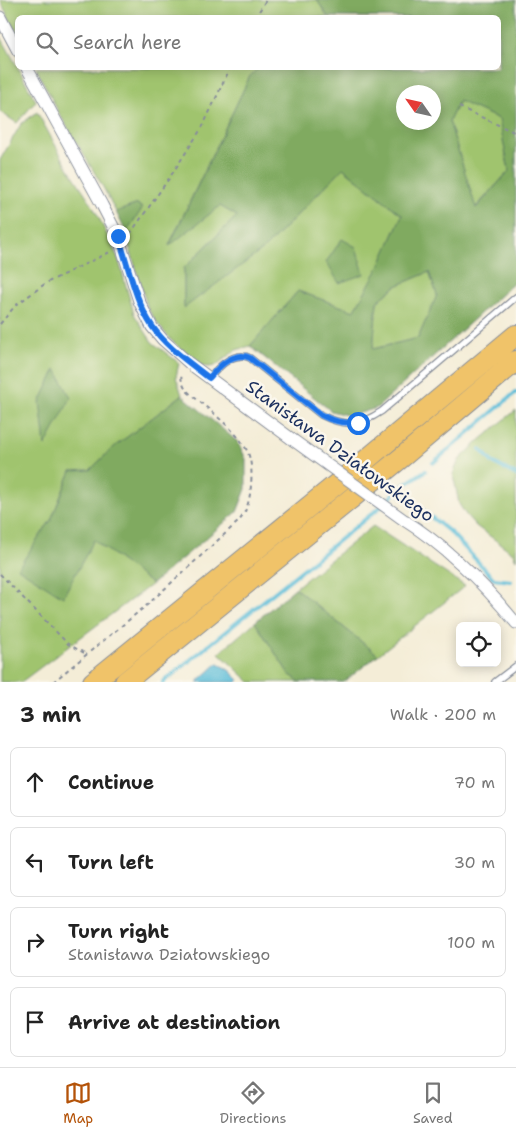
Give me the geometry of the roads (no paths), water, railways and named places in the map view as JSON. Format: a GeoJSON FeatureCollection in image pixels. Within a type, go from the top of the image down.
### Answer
{"type":"FeatureCollection","features":[{"type":"Feature","properties":{"kind":"highway"},"geometry":{"type":"LineString","coordinates":[[93,682],[338,483],[516,335]]}},
{"type":"Feature","properties":{"kind":"highway"},"geometry":{"type":"LineString","coordinates":[[125,682],[516,362]]}},
{"type":"Feature","properties":{"kind":"street"},"geometry":{"type":"LineString","coordinates":[[0,17],[15,45]]}},
{"type":"Feature","properties":{"kind":"street","name":"Stanisława Działowskiego"},"geometry":{"type":"LineString","coordinates":[[28,70],[118,236],[139,301],[152,327],[163,340],[209,378],[293,440],[429,536],[446,550],[500,604],[516,623]]}},
{"type":"Feature","properties":{"kind":"lane"},"geometry":{"type":"LineString","coordinates":[[209,378],[234,357],[250,358],[321,415],[333,421],[347,423],[370,420],[516,297]]}},
{"type":"Feature","properties":{"kind":"lane"},"geometry":{"type":"LineString","coordinates":[[495,682],[516,666]]}},
{"type":"Feature","properties":{"kind":"water"},"geometry":{"type":"Polygon","coordinates":[[[218,663],[239,680],[237,682],[197,682],[218,663]]]}},
{"type":"Feature","properties":{"kind":"waterway"},"geometry":{"type":"LineString","coordinates":[[433,463],[516,392]]}},
{"type":"Feature","properties":{"kind":"waterway"},"geometry":{"type":"LineString","coordinates":[[480,449],[492,462],[516,475]]}},
{"type":"Feature","properties":{"kind":"waterway"},"geometry":{"type":"LineString","coordinates":[[163,682],[389,500],[395,491],[425,471]]}},
{"type":"Feature","properties":{"kind":"waterway"},"geometry":{"type":"LineString","coordinates":[[395,491],[411,501],[450,532],[494,579],[511,581]]}}]}
